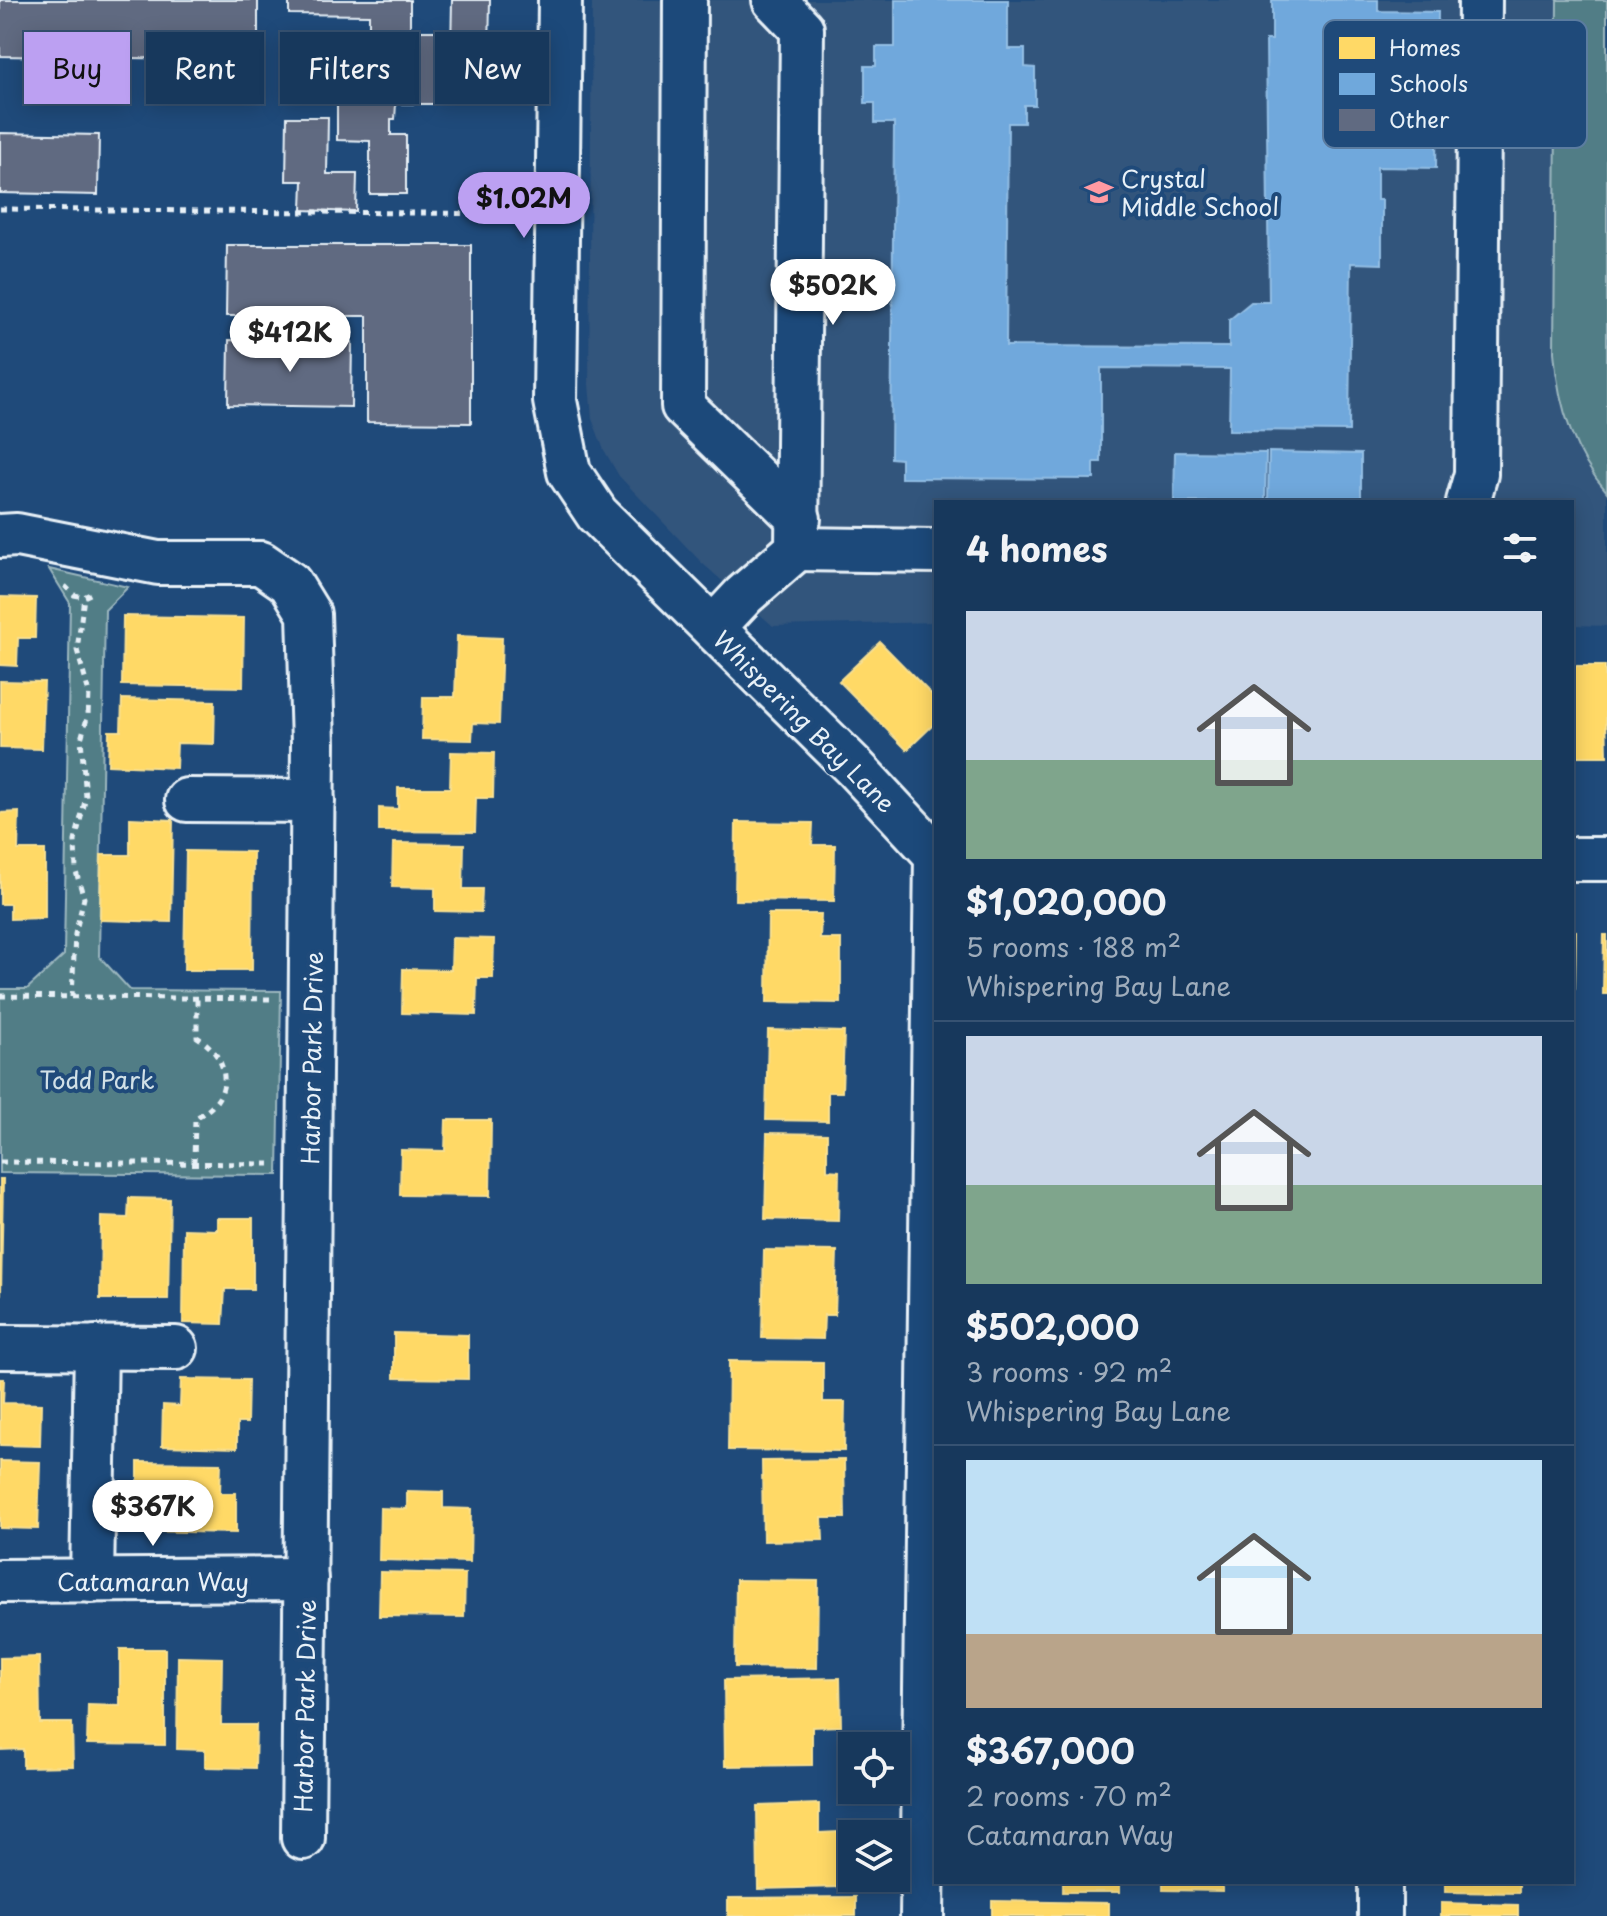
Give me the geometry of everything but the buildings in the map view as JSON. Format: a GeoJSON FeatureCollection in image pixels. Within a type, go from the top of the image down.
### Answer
{"type":"FeatureCollection","features":[{"type":"Feature","properties":{"kind":"street","name":"Whispering Bay Lane"},"geometry":{"type":"LineString","coordinates":[[560,0],[555,401],[569,472],[597,514],[854,767],[934,853]]}},
{"type":"Feature","properties":{"kind":"street"},"geometry":{"type":"LineString","coordinates":[[685,0],[683,406],[798,534],[934,551]]}},
{"type":"Feature","properties":{"kind":"street"},"geometry":{"type":"LineString","coordinates":[[713,628],[798,534],[802,29],[774,0]]}},
{"type":"Feature","properties":{"kind":"street"},"geometry":{"type":"LineString","coordinates":[[1480,0],[1480,20]]}},
{"type":"Feature","properties":{"kind":"street"},"geometry":{"type":"LineString","coordinates":[[1469,500],[1476,474],[1479,148]]}},
{"type":"Feature","properties":{"kind":"street","name":"Harbor Park Drive"},"geometry":{"type":"LineString","coordinates":[[0,536],[17,535],[158,563],[261,563],[290,583],[309,614],[313,801],[303,1838]]}},
{"type":"Feature","properties":{"kind":"street"},"geometry":{"type":"LineString","coordinates":[[187,800],[313,801]]}},
{"type":"Feature","properties":{"kind":"street"},"geometry":{"type":"LineString","coordinates":[[1574,859],[1607,859]]}},
{"type":"Feature","properties":{"kind":"street","name":"Whispering Bay Lane"},"geometry":{"type":"LineString","coordinates":[[922,1916],[934,1007]]}},
{"type":"Feature","properties":{"kind":"street"},"geometry":{"type":"LineString","coordinates":[[0,1347],[176,1348]]}},
{"type":"Feature","properties":{"kind":"street"},"geometry":{"type":"LineString","coordinates":[[92,1581],[96,1347]]}},
{"type":"Feature","properties":{"kind":"street","name":"Catamaran Way"},"geometry":{"type":"LineString","coordinates":[[0,1581],[306,1579]]}},
{"type":"Feature","properties":{"kind":"street"},"geometry":{"type":"LineString","coordinates":[[1380,1884],[1380,1916]]}},
{"type":"Feature","properties":{"kind":"path"},"geometry":{"type":"LineString","coordinates":[[0,209],[519,214]]}},
{"type":"Feature","properties":{"kind":"path"},"geometry":{"type":"LineString","coordinates":[[72,997],[75,934],[84,898],[76,872],[75,841],[86,797],[80,748],[89,693],[77,650],[78,634],[84,597],[100,585]]}},
{"type":"Feature","properties":{"kind":"path"},"geometry":{"type":"LineString","coordinates":[[0,996],[283,999]]}},
{"type":"Feature","properties":{"kind":"path"},"geometry":{"type":"LineString","coordinates":[[194,1163],[195,1118],[209,1112],[220,1100],[224,1084],[221,1062],[209,1045],[197,1037],[197,998]]}},
{"type":"Feature","properties":{"kind":"path"},"geometry":{"type":"LineString","coordinates":[[0,1162],[281,1165]]}},
{"type":"Feature","properties":{"kind":"shaded area","name":"Crystal Middle School"},"geometry":{"type":"Polygon","coordinates":[[[592,0],[1607,0],[1607,626],[1574,625],[1574,500],[934,500],[934,622],[773,626],[702,563],[619,476],[604,450],[592,419],[589,384],[592,0]]]}},
{"type":"Feature","properties":{"kind":"green space"},"geometry":{"type":"Polygon","coordinates":[[[1557,0],[1607,0],[1607,492],[1585,461],[1569,426],[1559,390],[1554,352],[1556,148],[1587,148],[1587,20],[1557,20],[1557,0]]]}},
{"type":"Feature","properties":{"kind":"green space","name":"Todd Park"},"geometry":{"type":"Polygon","coordinates":[[[49,569],[128,587],[105,610],[99,956],[130,990],[281,991],[278,1175],[0,1173],[0,989],[27,989],[64,955],[70,603],[49,569]]]}},
{"type":"Feature","properties":{"kind":"place","name":"Crystal Middle School"},"geometry":{"type":"Point","coordinates":[1099,192]}}]}
